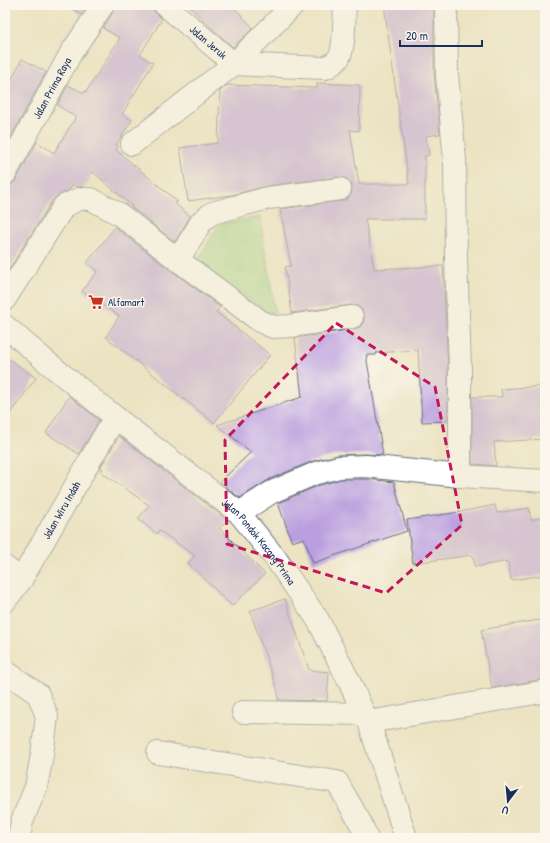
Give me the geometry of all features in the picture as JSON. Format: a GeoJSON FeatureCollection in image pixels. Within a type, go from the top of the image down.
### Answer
{"type":"FeatureCollection","features":[{"type":"Feature","properties":{"kind":"street","name":"Jalan Prima Raya"},"geometry":{"type":"LineString","coordinates":[[5,174],[71,53],[103,5]]}},
{"type":"Feature","properties":{"kind":"street","name":"Jalan Jeruk"},"geometry":{"type":"LineString","coordinates":[[165,5],[234,64]]}},
{"type":"Feature","properties":{"kind":"street"},"geometry":{"type":"LineString","coordinates":[[132,144],[234,64],[293,5]]}},
{"type":"Feature","properties":{"kind":"street"},"geometry":{"type":"LineString","coordinates":[[234,64],[325,68],[333,64],[339,58],[342,44],[345,5]]}},
{"type":"Feature","properties":{"kind":"street"},"geometry":{"type":"LineString","coordinates":[[446,5],[447,75],[455,160],[456,260],[460,368],[460,476]]}},
{"type":"Feature","properties":{"kind":"street"},"geometry":{"type":"LineString","coordinates":[[178,260],[202,222],[212,213],[268,198],[340,188]]}},
{"type":"Feature","properties":{"kind":"street"},"geometry":{"type":"LineString","coordinates":[[5,298],[64,206],[79,199],[91,199],[119,214],[260,321],[273,327],[352,317]]}},
{"type":"Feature","properties":{"kind":"street","name":"Jalan Pondok Kacang Prima"},"geometry":{"type":"LineString","coordinates":[[5,326],[48,363],[239,513],[276,558],[318,620],[367,718],[406,838]]}},
{"type":"Feature","properties":{"kind":"street","name":"Jalan Wiru Indah"},"geometry":{"type":"LineString","coordinates":[[5,601],[13,574],[115,416]]}},
{"type":"Feature","properties":{"kind":"street"},"geometry":{"type":"LineString","coordinates":[[239,513],[272,492],[316,473],[339,467],[366,466],[544,483]]}},
{"type":"Feature","properties":{"kind":"street"},"geometry":{"type":"LineString","coordinates":[[5,671],[38,694],[47,716],[36,787],[22,821],[19,838]]}},
{"type":"Feature","properties":{"kind":"street"},"geometry":{"type":"LineString","coordinates":[[243,712],[367,718],[541,692]]}},
{"type":"Feature","properties":{"kind":"street"},"geometry":{"type":"LineString","coordinates":[[158,753],[337,782],[361,824],[367,838]]}},
{"type":"Feature","properties":{"kind":"highlighted area"},"geometry":{"type":"Polygon","coordinates":[[[336,323],[435,387],[462,525],[386,593],[227,544],[225,440],[336,323]]]}},
{"type":"Feature","properties":{"kind":"green space"},"geometry":{"type":"Polygon","coordinates":[[[260,217],[275,312],[257,315],[196,263],[219,224],[260,217]]]}},
{"type":"Feature","properties":{"kind":"building"},"geometry":{"type":"Polygon","coordinates":[[[66,5],[88,5],[82,15],[66,5]]]}},
{"type":"Feature","properties":{"kind":"building"},"geometry":{"type":"Polygon","coordinates":[[[115,5],[153,5],[153,10],[162,19],[140,55],[153,63],[122,114],[132,120],[116,145],[118,147],[116,150],[178,202],[174,203],[190,216],[175,242],[131,207],[132,206],[93,172],[84,186],[77,187],[73,184],[69,190],[53,199],[5,276],[5,186],[11,185],[16,180],[37,142],[54,153],[76,117],[57,105],[68,85],[84,93],[85,91],[86,92],[120,38],[103,28],[113,12],[115,5]]]}},
{"type":"Feature","properties":{"kind":"building"},"geometry":{"type":"Polygon","coordinates":[[[188,5],[232,5],[253,28],[233,47],[188,5]]]}},
{"type":"Feature","properties":{"kind":"building"},"geometry":{"type":"Polygon","coordinates":[[[384,5],[434,5],[434,75],[440,134],[426,136],[429,155],[425,156],[425,219],[365,219],[374,269],[443,266],[448,368],[448,421],[422,422],[418,350],[366,355],[383,455],[338,455],[313,461],[270,479],[240,498],[220,482],[251,452],[217,425],[302,397],[295,338],[354,329],[360,327],[364,321],[362,310],[357,306],[351,305],[292,313],[285,267],[291,266],[280,209],[342,201],[347,199],[351,194],[352,187],[350,182],[345,178],[338,177],[266,186],[232,195],[188,201],[180,148],[218,143],[220,91],[227,85],[317,88],[317,83],[360,85],[359,131],[350,130],[359,184],[409,184],[384,5]]]}},
{"type":"Feature","properties":{"kind":"building"},"geometry":{"type":"Polygon","coordinates":[[[22,59],[46,72],[5,148],[5,75],[12,79],[22,59]]]}},
{"type":"Feature","properties":{"kind":"building"},"geometry":{"type":"Polygon","coordinates":[[[115,227],[220,307],[216,312],[270,355],[214,423],[106,337],[119,316],[82,291],[98,271],[87,263],[115,227]]]}},
{"type":"Feature","properties":{"kind":"building"},"geometry":{"type":"Polygon","coordinates":[[[5,356],[36,378],[5,420],[5,356]]]}},
{"type":"Feature","properties":{"kind":"building"},"geometry":{"type":"Polygon","coordinates":[[[545,386],[545,439],[494,442],[496,466],[472,464],[472,397],[502,397],[501,389],[545,386]]]}},
{"type":"Feature","properties":{"kind":"building"},"geometry":{"type":"Polygon","coordinates":[[[69,396],[99,420],[79,454],[46,433],[69,396]]]}},
{"type":"Feature","properties":{"kind":"building"},"geometry":{"type":"Polygon","coordinates":[[[119,436],[227,520],[219,528],[265,574],[232,606],[188,563],[195,556],[159,530],[157,534],[138,519],[149,505],[101,472],[103,469],[100,468],[119,436]]]}},
{"type":"Feature","properties":{"kind":"building"},"geometry":{"type":"Polygon","coordinates":[[[341,479],[366,479],[394,482],[407,531],[313,563],[304,538],[292,542],[278,503],[320,485],[341,479]]]}},
{"type":"Feature","properties":{"kind":"building"},"geometry":{"type":"Polygon","coordinates":[[[495,505],[497,513],[529,508],[531,520],[540,518],[545,547],[545,575],[511,580],[508,561],[475,567],[473,555],[413,563],[407,520],[495,505]]]}},
{"type":"Feature","properties":{"kind":"building"},"geometry":{"type":"Polygon","coordinates":[[[285,599],[309,670],[329,672],[327,701],[278,700],[278,692],[250,611],[285,599]]]}},
{"type":"Feature","properties":{"kind":"building"},"geometry":{"type":"Polygon","coordinates":[[[545,619],[545,680],[492,688],[481,630],[545,619]]]}},
{"type":"Feature","properties":{"kind":"place","name":"Alfamart"},"geometry":{"type":"Point","coordinates":[96,302]}}]}
